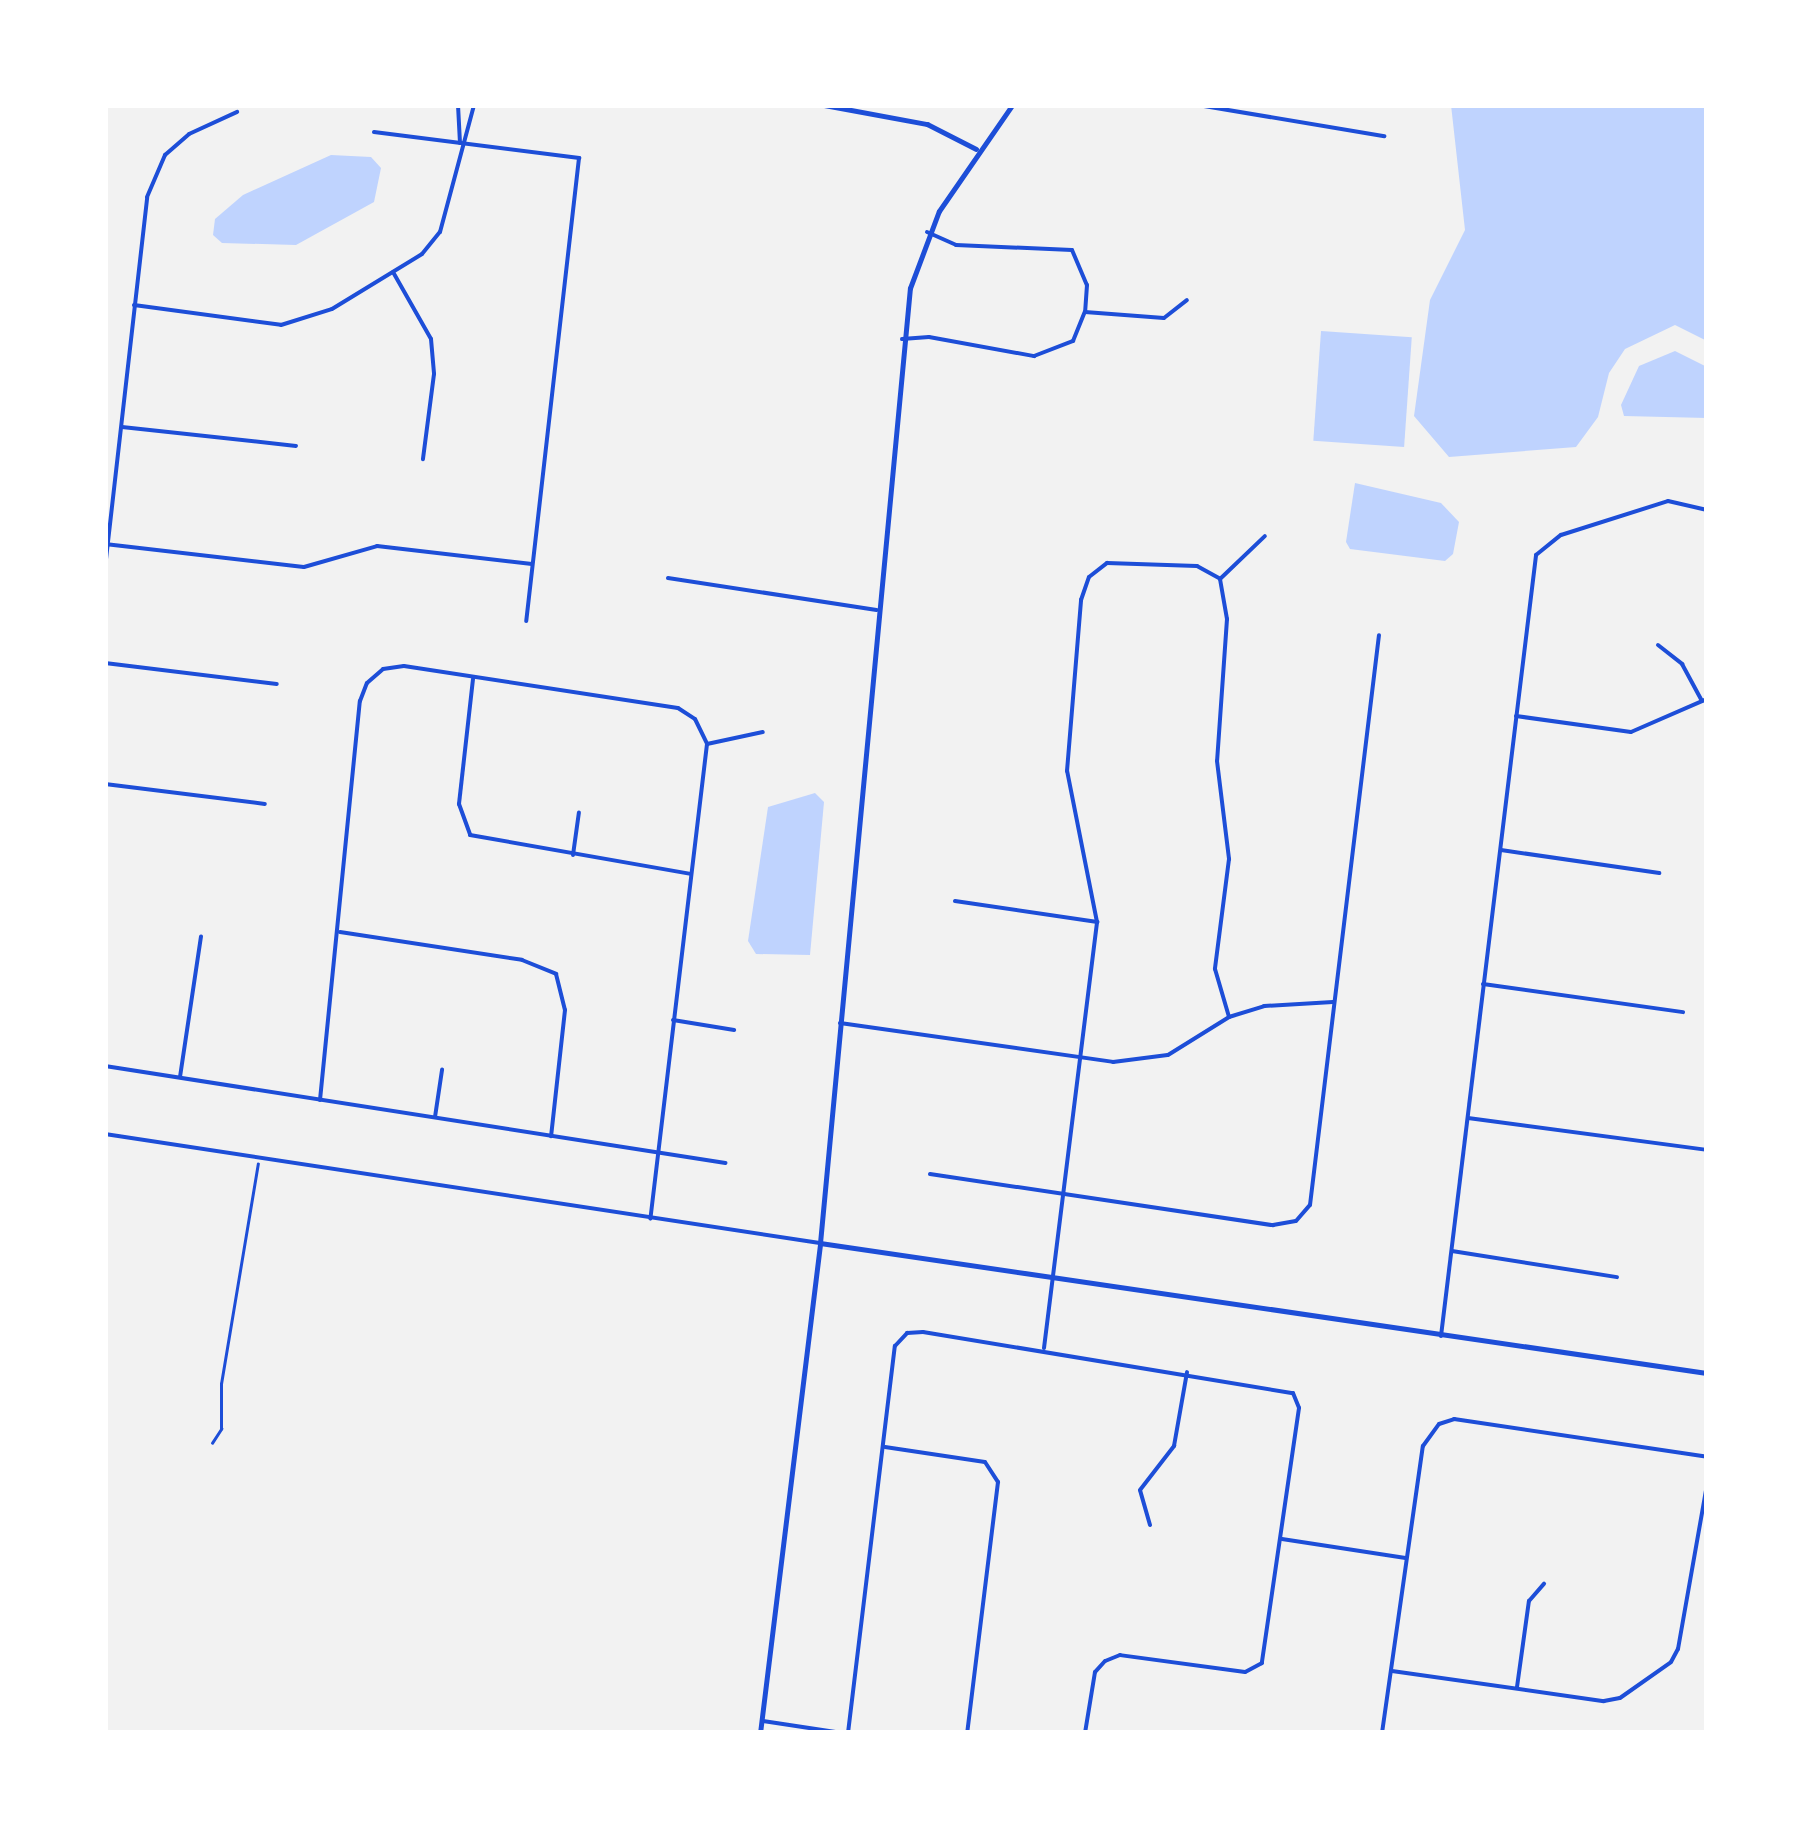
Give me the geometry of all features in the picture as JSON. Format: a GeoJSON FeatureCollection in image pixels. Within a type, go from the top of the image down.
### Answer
{"type":"FeatureCollection","features":[{"type":"Feature","properties":{"kind":"street"},"geometry":{"type":"LineString","coordinates":[[134,305],[281,325],[332,309],[394,272],[422,254],[440,232],[460,143],[458,105]]}},
{"type":"Feature","properties":{"kind":"street"},"geometry":{"type":"LineString","coordinates":[[460,143],[470,132],[474,105]]}},
{"type":"Feature","properties":{"kind":"street"},"geometry":{"type":"LineString","coordinates":[[824,105],[927,124],[976,148]]}},
{"type":"Feature","properties":{"kind":"street"},"geometry":{"type":"LineString","coordinates":[[760,1733],[820,1243],[902,339],[927,232],[976,148],[1012,105]]}},
{"type":"Feature","properties":{"kind":"street"},"geometry":{"type":"LineString","coordinates":[[1202,105],[1384,136]]}},
{"type":"Feature","properties":{"kind":"street"},"geometry":{"type":"LineString","coordinates":[[105,568],[134,305],[153,178],[189,134],[237,112]]}},
{"type":"Feature","properties":{"kind":"street"},"geometry":{"type":"LineString","coordinates":[[374,132],[579,158],[526,622]]}},
{"type":"Feature","properties":{"kind":"street"},"geometry":{"type":"LineString","coordinates":[[902,339],[930,337],[1034,356],[1073,340],[1085,312],[1082,262],[1072,250],[956,245],[927,232]]}},
{"type":"Feature","properties":{"kind":"street"},"geometry":{"type":"LineString","coordinates":[[394,272],[431,339],[434,374],[423,458]]}},
{"type":"Feature","properties":{"kind":"street"},"geometry":{"type":"LineString","coordinates":[[1085,312],[1164,318],[1188,300]]}},
{"type":"Feature","properties":{"kind":"street"},"geometry":{"type":"LineString","coordinates":[[122,427],[296,446]]}},
{"type":"Feature","properties":{"kind":"street"},"geometry":{"type":"LineString","coordinates":[[1441,1336],[1531,569],[1547,541],[1668,501],[1707,510]]}},
{"type":"Feature","properties":{"kind":"street"},"geometry":{"type":"LineString","coordinates":[[1220,580],[1266,536]]}},
{"type":"Feature","properties":{"kind":"street"},"geometry":{"type":"LineString","coordinates":[[106,545],[304,567],[377,546],[532,564]]}},
{"type":"Feature","properties":{"kind":"street"},"geometry":{"type":"LineString","coordinates":[[1044,1349],[1096,922],[1067,771],[1081,600],[1089,576],[1107,563],[1197,566],[1220,580],[1228,618],[1217,761],[1229,859],[1216,970],[1229,1016]]}},
{"type":"Feature","properties":{"kind":"street"},"geometry":{"type":"LineString","coordinates":[[668,578],[877,610]]}},
{"type":"Feature","properties":{"kind":"street"},"geometry":{"type":"LineString","coordinates":[[930,1174],[1273,1225],[1296,1221],[1310,1204],[1316,1182],[1379,636]]}},
{"type":"Feature","properties":{"kind":"street"},"geometry":{"type":"LineString","coordinates":[[1515,716],[1631,732],[1705,700],[1682,664],[1658,644]]}},
{"type":"Feature","properties":{"kind":"street"},"geometry":{"type":"LineString","coordinates":[[105,663],[277,684]]}},
{"type":"Feature","properties":{"kind":"street"},"geometry":{"type":"LineString","coordinates":[[320,1100],[360,701],[367,683],[384,669],[404,666],[678,708],[695,720],[707,744],[650,1219]]}},
{"type":"Feature","properties":{"kind":"street"},"geometry":{"type":"LineString","coordinates":[[473,677],[462,822],[483,842],[691,874]]}},
{"type":"Feature","properties":{"kind":"street"},"geometry":{"type":"LineString","coordinates":[[707,744],[763,732]]}},
{"type":"Feature","properties":{"kind":"street"},"geometry":{"type":"LineString","coordinates":[[105,784],[265,804]]}},
{"type":"Feature","properties":{"kind":"street"},"geometry":{"type":"LineString","coordinates":[[573,855],[579,812]]}},
{"type":"Feature","properties":{"kind":"street"},"geometry":{"type":"LineString","coordinates":[[1499,850],[1660,873]]}},
{"type":"Feature","properties":{"kind":"street"},"geometry":{"type":"LineString","coordinates":[[955,901],[1096,922]]}},
{"type":"Feature","properties":{"kind":"street"},"geometry":{"type":"LineString","coordinates":[[338,932],[522,960],[556,974],[566,1010],[551,1136]]}},
{"type":"Feature","properties":{"kind":"street"},"geometry":{"type":"LineString","coordinates":[[180,1077],[201,937]]}},
{"type":"Feature","properties":{"kind":"street"},"geometry":{"type":"LineString","coordinates":[[1482,984],[1683,1012]]}},
{"type":"Feature","properties":{"kind":"street"},"geometry":{"type":"LineString","coordinates":[[840,1022],[1081,1060],[1168,1056],[1229,1016],[1299,1000],[1334,1002]]}},
{"type":"Feature","properties":{"kind":"street"},"geometry":{"type":"LineString","coordinates":[[673,1020],[734,1030]]}},
{"type":"Feature","properties":{"kind":"street"},"geometry":{"type":"LineString","coordinates":[[105,1066],[724,1163]]}},
{"type":"Feature","properties":{"kind":"street"},"geometry":{"type":"LineString","coordinates":[[435,1118],[442,1070]]}},
{"type":"Feature","properties":{"kind":"street"},"geometry":{"type":"LineString","coordinates":[[1468,1118],[1707,1150]]}},
{"type":"Feature","properties":{"kind":"street"},"geometry":{"type":"LineString","coordinates":[[105,1134],[650,1219],[1707,1373]]}},
{"type":"Feature","properties":{"kind":"street"},"geometry":{"type":"LineString","coordinates":[[1452,1250],[1616,1277]]}},
{"type":"Feature","properties":{"kind":"street"},"geometry":{"type":"LineString","coordinates":[[761,1720],[845,1733],[885,1447],[895,1346],[907,1332],[1044,1349],[1293,1392],[1299,1408],[1262,1663],[1245,1672],[1120,1655],[1095,1672],[1084,1733]]}},
{"type":"Feature","properties":{"kind":"street"},"geometry":{"type":"LineString","coordinates":[[1150,1524],[1140,1490],[1174,1446],[1187,1372]]}},
{"type":"Feature","properties":{"kind":"street"},"geometry":{"type":"LineString","coordinates":[[1382,1733],[1422,1446],[1439,1424],[1454,1419],[1707,1457]]}},
{"type":"Feature","properties":{"kind":"street"},"geometry":{"type":"LineString","coordinates":[[885,1447],[984,1462],[998,1482],[967,1733]]}},
{"type":"Feature","properties":{"kind":"street"},"geometry":{"type":"LineString","coordinates":[[1391,1671],[1604,1701],[1671,1662],[1707,1484]]}},
{"type":"Feature","properties":{"kind":"street"},"geometry":{"type":"LineString","coordinates":[[1282,1539],[1407,1558]]}},
{"type":"Feature","properties":{"kind":"street"},"geometry":{"type":"LineString","coordinates":[[1517,1688],[1529,1601],[1544,1584]]}},
{"type":"Feature","properties":{"kind":"path"},"geometry":{"type":"LineString","coordinates":[[212,1443],[221,1430],[221,1384],[259,1158]]}},
{"type":"Feature","properties":{"kind":"water"},"geometry":{"type":"Polygon","coordinates":[[[1451,105],[1707,105],[1707,341],[1675,325],[1625,349],[1609,373],[1598,417],[1576,447],[1449,457],[1414,416],[1430,300],[1465,230],[1451,105]]]}},
{"type":"Feature","properties":{"kind":"water"},"geometry":{"type":"Polygon","coordinates":[[[331,155],[371,157],[381,168],[374,202],[296,245],[222,243],[213,235],[215,219],[243,195],[331,155]]]}},
{"type":"Feature","properties":{"kind":"water"},"geometry":{"type":"Polygon","coordinates":[[[1321,331],[1412,337],[1404,447],[1313,441],[1321,331]]]}},
{"type":"Feature","properties":{"kind":"water"},"geometry":{"type":"Polygon","coordinates":[[[1675,351],[1707,367],[1707,418],[1624,416],[1621,405],[1639,366],[1675,351]]]}},
{"type":"Feature","properties":{"kind":"water"},"geometry":{"type":"Polygon","coordinates":[[[1355,483],[1441,503],[1459,522],[1453,554],[1445,561],[1350,549],[1346,542],[1355,483]]]}},
{"type":"Feature","properties":{"kind":"water"},"geometry":{"type":"Polygon","coordinates":[[[815,793],[824,802],[810,955],[756,954],[748,941],[768,807],[815,793]]]}}]}
